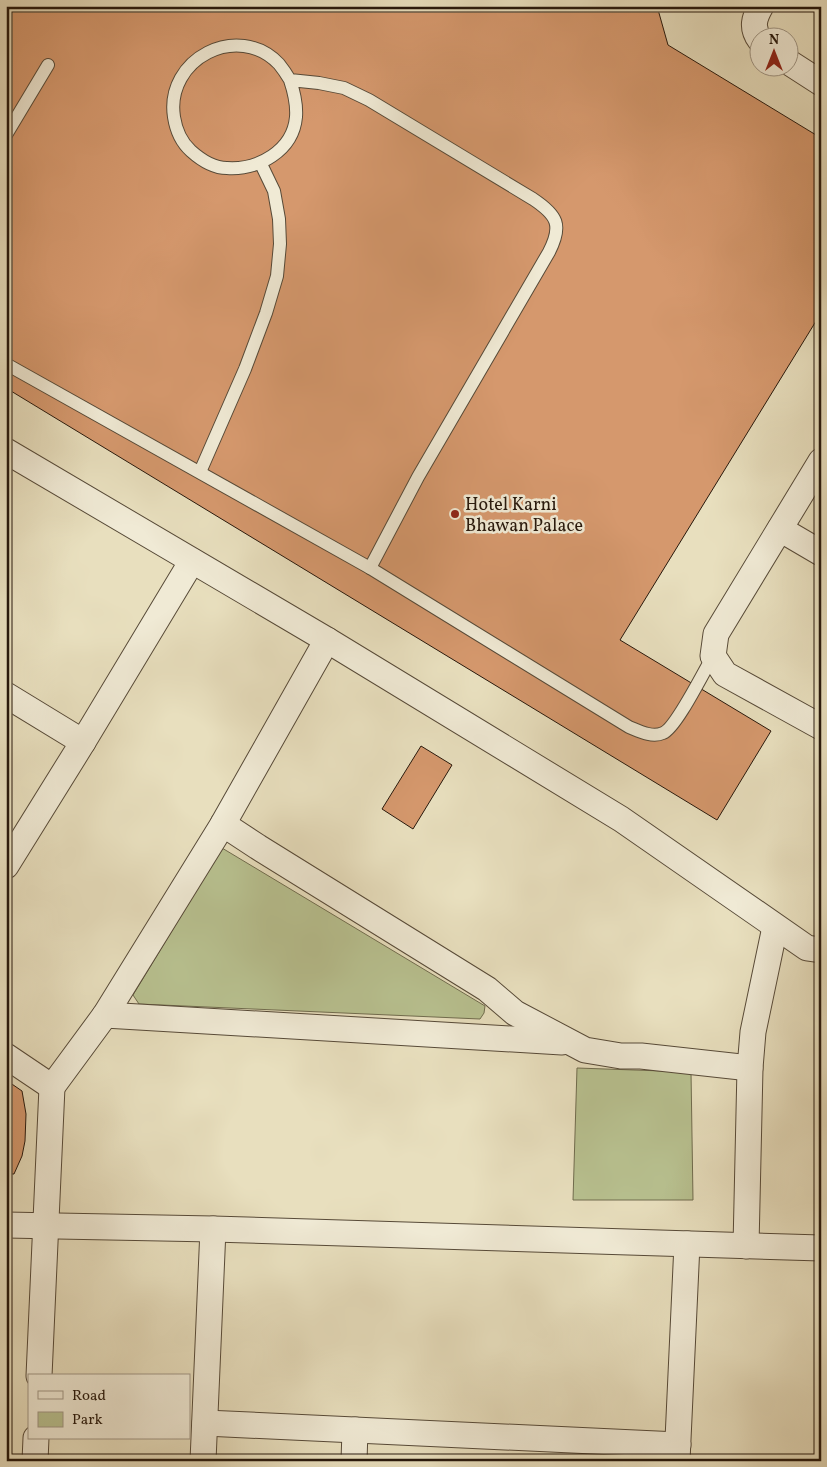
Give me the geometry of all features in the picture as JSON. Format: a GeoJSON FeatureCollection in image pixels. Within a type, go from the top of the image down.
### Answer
{"type":"FeatureCollection","features":[{"type":"Feature","properties":{"kind":"street"},"geometry":{"type":"LineString","coordinates":[[754,28],[754,17],[761,6]]}},
{"type":"Feature","properties":{"kind":"street"},"geometry":{"type":"LineString","coordinates":[[800,70],[821,84]]}},
{"type":"Feature","properties":{"kind":"street"},"geometry":{"type":"LineString","coordinates":[[6,451],[328,640],[622,819],[775,927],[807,948],[821,950]]}},
{"type":"Feature","properties":{"kind":"street"},"geometry":{"type":"LineString","coordinates":[[821,461],[716,634],[713,656],[724,674],[821,727]]}},
{"type":"Feature","properties":{"kind":"street"},"geometry":{"type":"LineString","coordinates":[[780,529],[821,553]]}},
{"type":"Feature","properties":{"kind":"street"},"geometry":{"type":"LineString","coordinates":[[10,853],[84,742],[192,561]]}},
{"type":"Feature","properties":{"kind":"street"},"geometry":{"type":"LineString","coordinates":[[39,1374],[52,1087],[105,1015],[223,824],[328,640]]}},
{"type":"Feature","properties":{"kind":"street"},"geometry":{"type":"LineString","coordinates":[[6,695],[84,742]]}},
{"type":"Feature","properties":{"kind":"street"},"geometry":{"type":"LineString","coordinates":[[223,824],[487,989],[515,1013],[585,1050],[622,1056],[641,1056],[750,1068]]}},
{"type":"Feature","properties":{"kind":"street"},"geometry":{"type":"LineString","coordinates":[[746,1246],[750,1068],[753,1032],[775,927]]}},
{"type":"Feature","properties":{"kind":"street"},"geometry":{"type":"LineString","coordinates":[[105,1015],[572,1043]]}},
{"type":"Feature","properties":{"kind":"street"},"geometry":{"type":"LineString","coordinates":[[6,1056],[52,1087]]}},
{"type":"Feature","properties":{"kind":"street"},"geometry":{"type":"LineString","coordinates":[[6,1225],[213,1229],[821,1248]]}},
{"type":"Feature","properties":{"kind":"street"},"geometry":{"type":"LineString","coordinates":[[203,1461],[213,1229]]}},
{"type":"Feature","properties":{"kind":"street"},"geometry":{"type":"LineString","coordinates":[[205,1423],[355,1430],[677,1453],[687,1244]]}},
{"type":"Feature","properties":{"kind":"street"},"geometry":{"type":"LineString","coordinates":[[354,1461],[355,1430]]}},
{"type":"Feature","properties":{"kind":"street"},"geometry":{"type":"LineString","coordinates":[[35,1461],[36,1440]]}},
{"type":"Feature","properties":{"kind":"lane"},"geometry":{"type":"LineString","coordinates":[[243,46],[262,52],[278,64],[290,80],[296,99],[296,119],[289,137],[277,153],[260,164],[241,169],[220,168],[201,160],[185,146],[175,127],[172,106],[176,86],[187,68],[204,54],[224,47],[243,46]]}},
{"type":"Feature","properties":{"kind":"lane"},"geometry":{"type":"LineString","coordinates":[[6,135],[48,65]]}},
{"type":"Feature","properties":{"kind":"lane"},"geometry":{"type":"LineString","coordinates":[[290,80],[344,88],[369,100],[540,204],[554,217],[557,229],[556,240],[550,252],[418,477],[370,568]]}},
{"type":"Feature","properties":{"kind":"lane"},"geometry":{"type":"LineString","coordinates":[[200,472],[245,369],[278,276],[279,219],[274,191],[260,164]]}},
{"type":"Feature","properties":{"kind":"lane"},"geometry":{"type":"LineString","coordinates":[[6,364],[370,568],[629,727],[650,734],[663,733],[674,724],[713,656]]}},
{"type":"Feature","properties":{"kind":"green space"},"geometry":{"type":"Polygon","coordinates":[[[222,848],[485,1006],[484,1013],[480,1019],[139,1004],[133,995],[222,848]]]}},
{"type":"Feature","properties":{"kind":"green space"},"geometry":{"type":"Polygon","coordinates":[[[577,1068],[691,1072],[693,1200],[573,1200],[577,1068]]]}},
{"type":"Feature","properties":{"kind":"building","name":"Hotel Karni Bhawan Palace"},"geometry":{"type":"Polygon","coordinates":[[[6,6],[657,6],[668,45],[821,138],[821,313],[620,640],[771,731],[717,820],[6,388],[6,6]]]}},
{"type":"Feature","properties":{"kind":"building"},"geometry":{"type":"Polygon","coordinates":[[[421,746],[452,765],[413,829],[382,809],[421,746]]]}},
{"type":"Feature","properties":{"kind":"building"},"geometry":{"type":"Polygon","coordinates":[[[6,1080],[22,1091],[26,1114],[25,1141],[22,1156],[14,1174],[6,1174],[6,1080]]]}},
{"type":"Feature","properties":{"kind":"place","name":"Hotel Karni Bhawan Palace"},"geometry":{"type":"Point","coordinates":[455,514]}}]}
